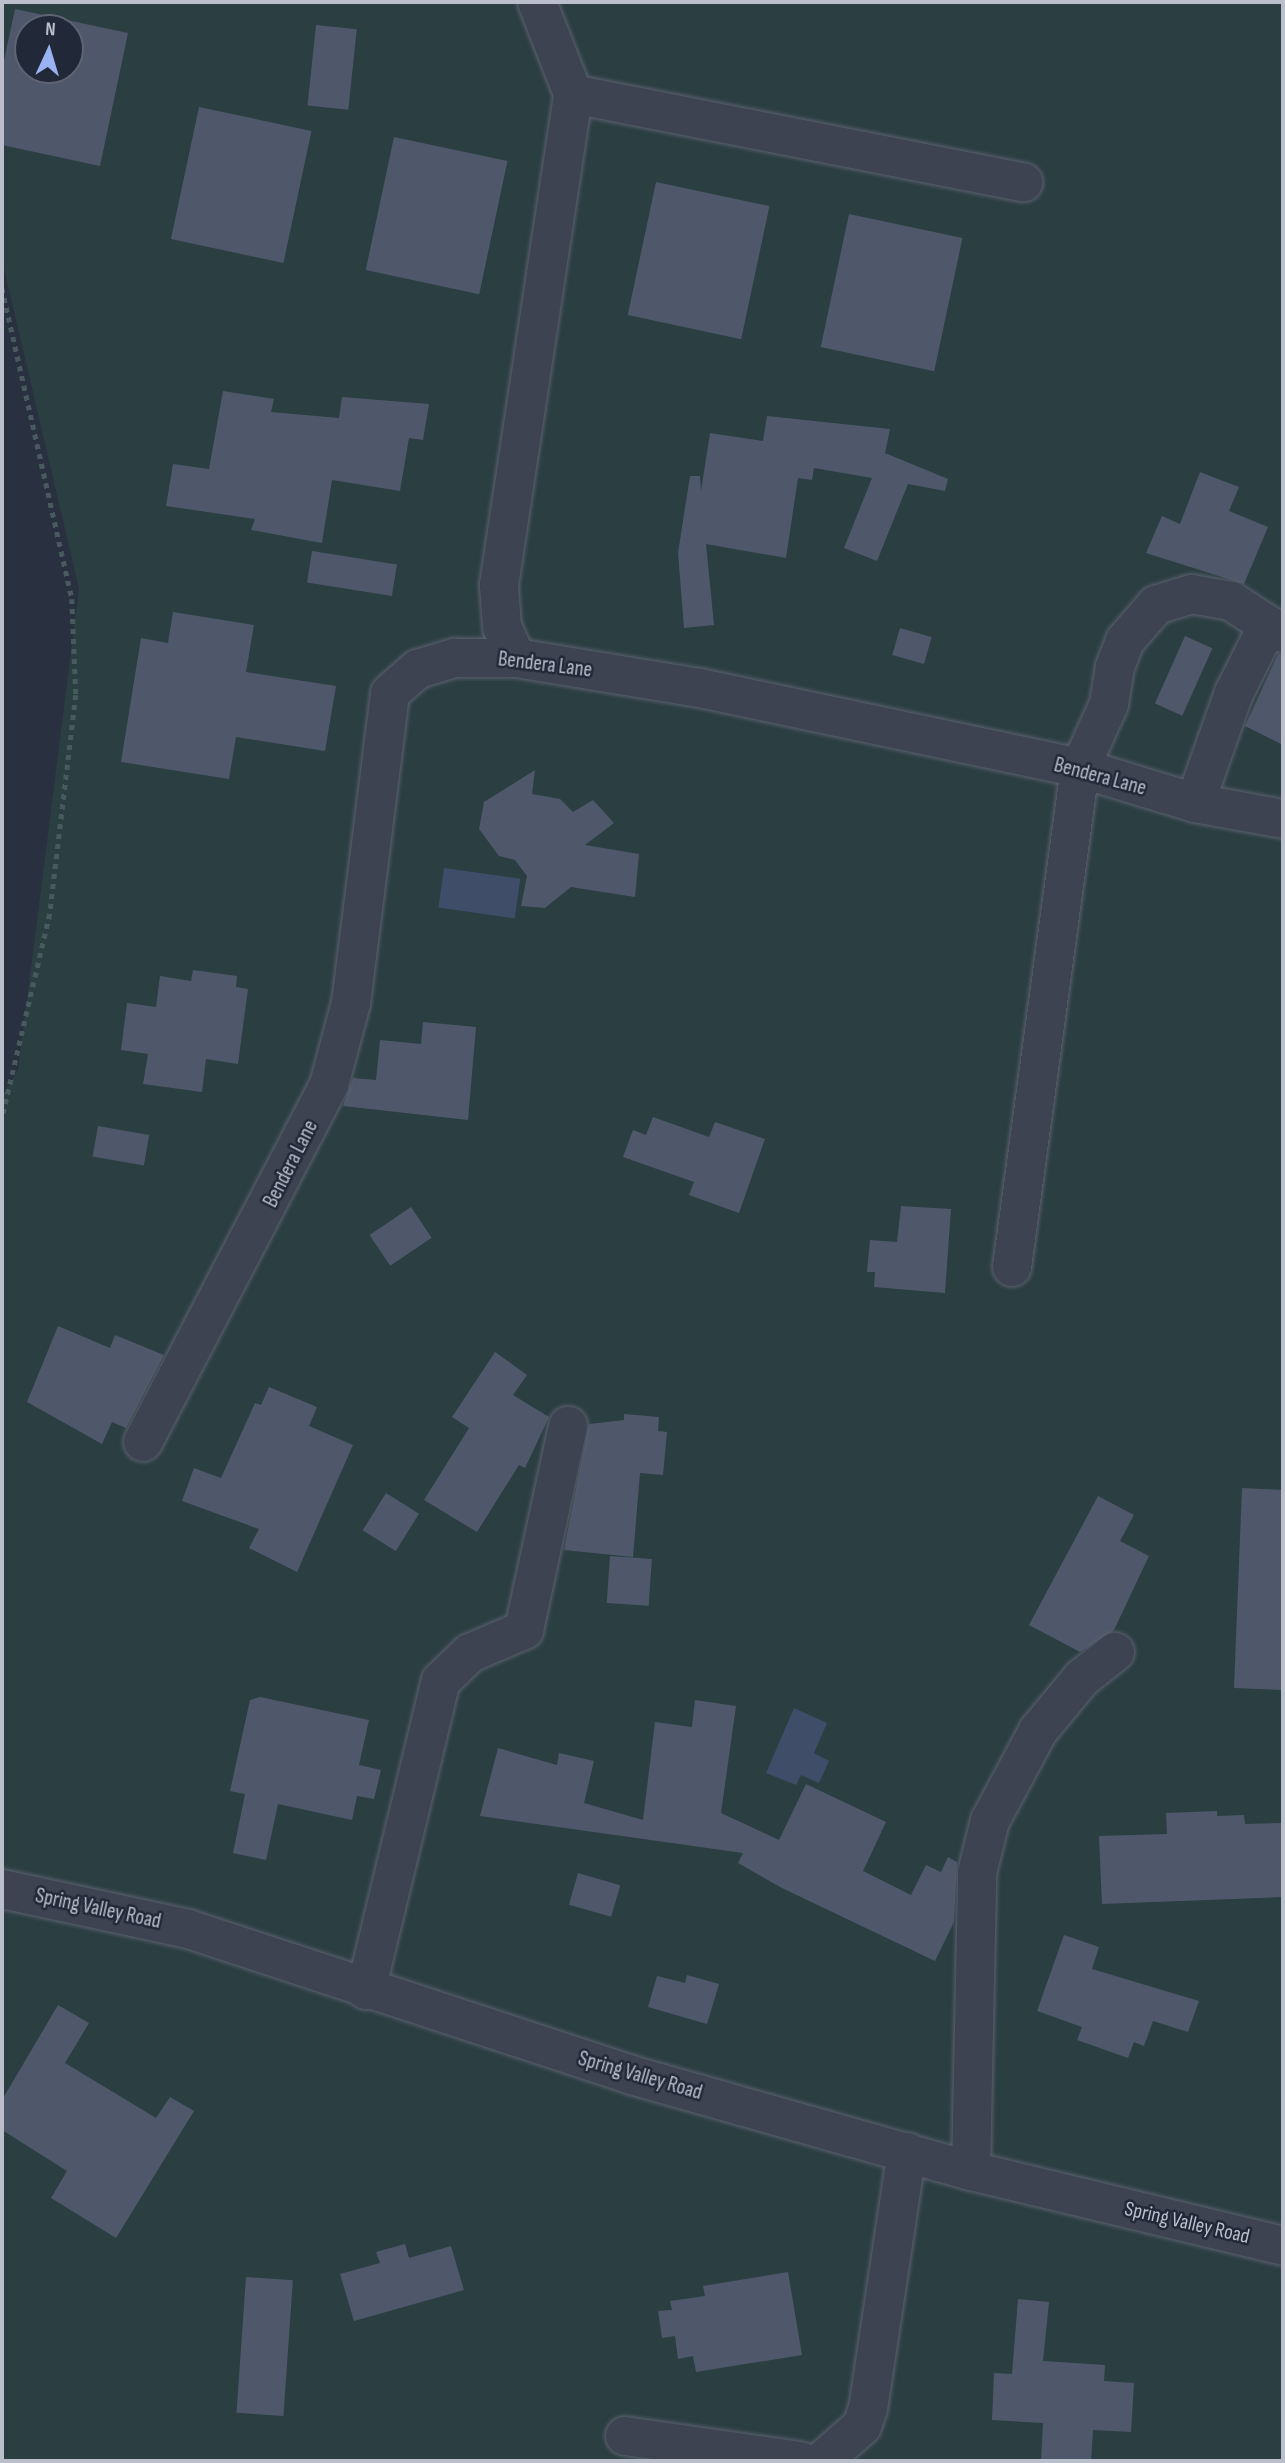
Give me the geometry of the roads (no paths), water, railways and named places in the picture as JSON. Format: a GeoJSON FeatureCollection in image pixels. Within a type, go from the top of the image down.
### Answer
{"type":"FeatureCollection","features":[{"type":"Feature","properties":{"kind":"street"},"geometry":{"type":"LineString","coordinates":[[516,658],[502,626],[499,585],[573,94],[537,2]]}},
{"type":"Feature","properties":{"kind":"street"},"geometry":{"type":"LineString","coordinates":[[573,94],[1023,182]]}},
{"type":"Feature","properties":{"kind":"street"},"geometry":{"type":"LineString","coordinates":[[1012,1267],[1080,768],[1109,704],[1125,641],[1156,605],[1191,594],[1217,598],[1276,629],[1234,693],[1195,803]]}},
{"type":"Feature","properties":{"kind":"street","name":"Bendera Lane"},"geometry":{"type":"LineString","coordinates":[[143,1442],[329,1085],[351,1003],[390,693],[418,669],[455,658],[516,658],[848,717],[1080,768],[1195,803],[1283,819]]}},
{"type":"Feature","properties":{"kind":"street"},"geometry":{"type":"LineString","coordinates":[[366,1990],[441,1681],[470,1653],[524,1630],[568,1426]]}},
{"type":"Feature","properties":{"kind":"street"},"geometry":{"type":"LineString","coordinates":[[971,2171],[977,1873],[990,1821],[1038,1731],[1082,1678],[1115,1652]]}},
{"type":"Feature","properties":{"kind":"street","name":"Spring Valley Road"},"geometry":{"type":"LineString","coordinates":[[2,1889],[188,1929],[366,1990],[631,2075],[971,2171],[1283,2246]]}},
{"type":"Feature","properties":{"kind":"street"},"geometry":{"type":"LineString","coordinates":[[822,2461],[862,2427],[868,2409],[907,2152]]}},
{"type":"Feature","properties":{"kind":"street"},"geometry":{"type":"LineString","coordinates":[[625,2437],[800,2461]]}},
{"type":"Feature","properties":{"kind":"water"},"geometry":{"type":"Polygon","coordinates":[[[444,868],[520,879],[515,918],[438,908],[444,868]]]}},
{"type":"Feature","properties":{"kind":"water"},"geometry":{"type":"Polygon","coordinates":[[[794,1708],[827,1723],[814,1753],[829,1761],[819,1783],[801,1775],[796,1785],[766,1773],[794,1708]]]}}]}
